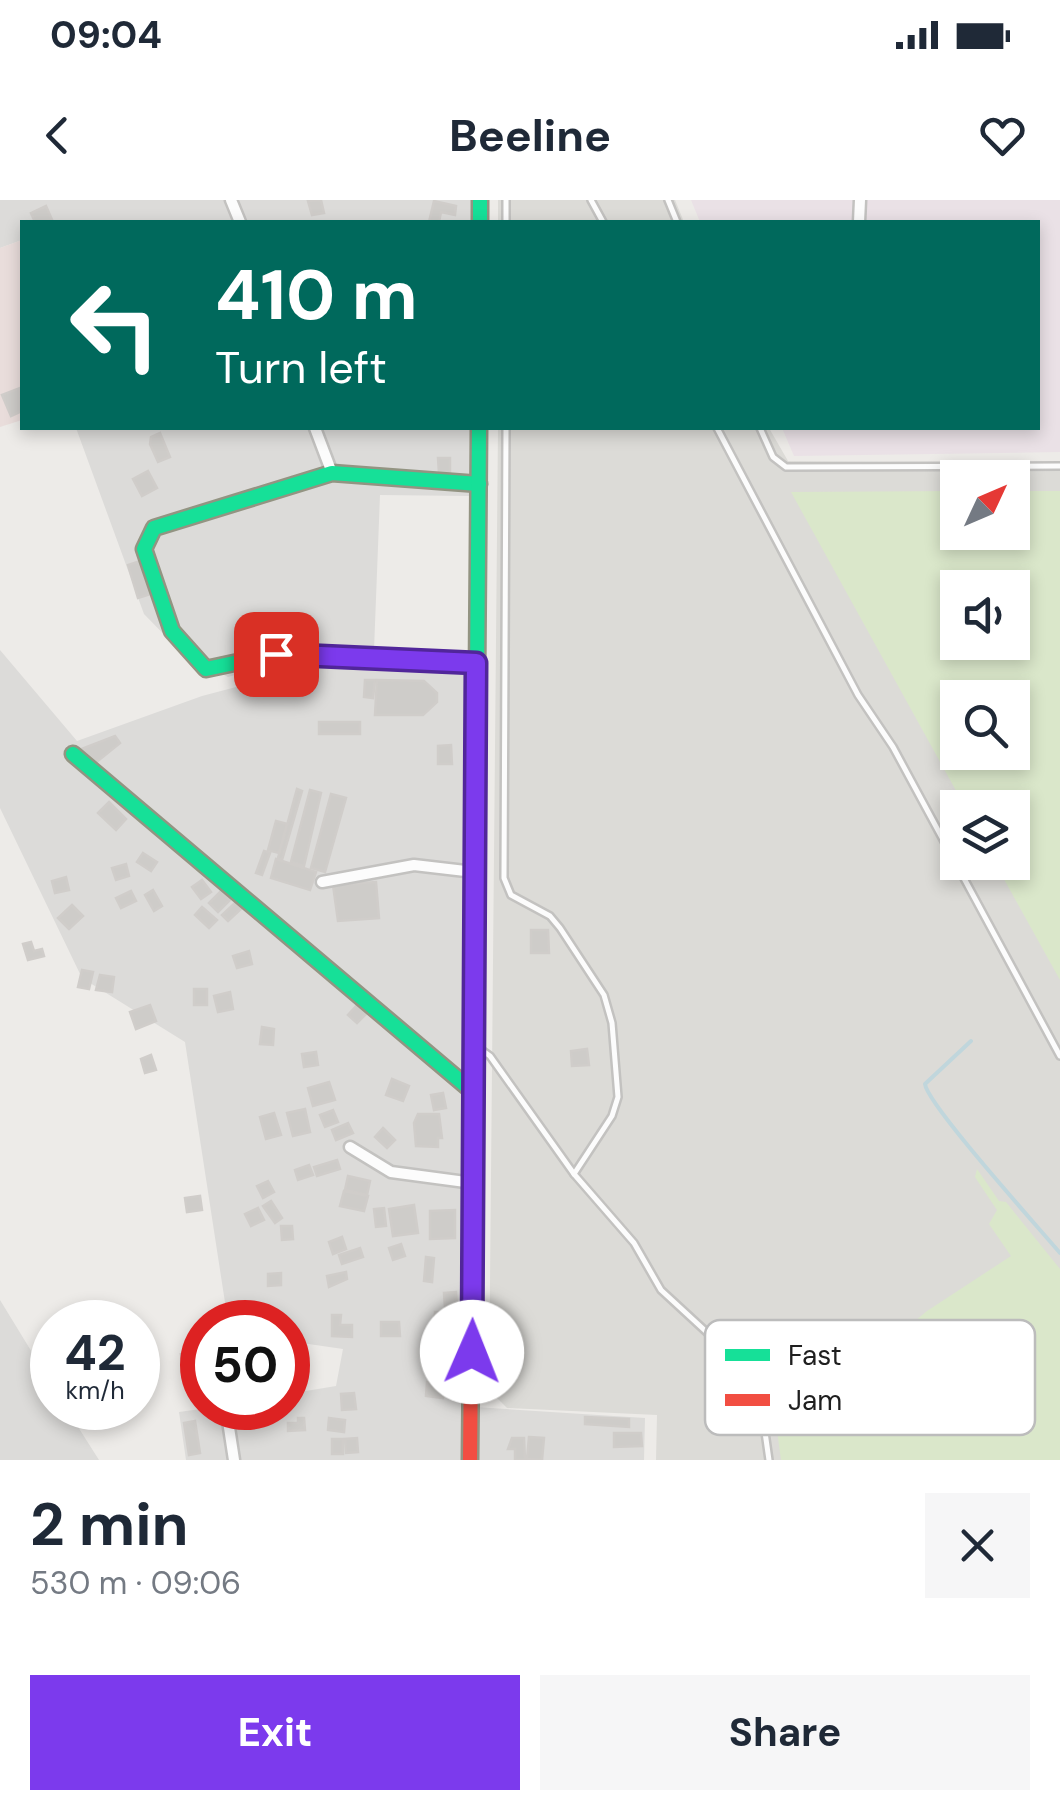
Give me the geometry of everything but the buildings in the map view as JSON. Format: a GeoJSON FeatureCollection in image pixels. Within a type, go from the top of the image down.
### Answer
{"type":"FeatureCollection","features":[{"type":"Feature","properties":{"kind":"street"},"geometry":{"type":"LineString","coordinates":[[316,430],[332,473]]}},
{"type":"Feature","properties":{"kind":"street"},"geometry":{"type":"LineString","coordinates":[[470,1460],[479,430]]}},
{"type":"Feature","properties":{"kind":"street"},"geometry":{"type":"LineString","coordinates":[[476,663],[276,654],[213,670],[187,652],[151,582],[144,549],[154,528],[332,473],[479,484]]}},
{"type":"Feature","properties":{"kind":"street"},"geometry":{"type":"LineString","coordinates":[[73,754],[472,1091]]}},
{"type":"Feature","properties":{"kind":"street"},"geometry":{"type":"LineString","coordinates":[[322,882],[375,876],[414,865],[474,872]]}},
{"type":"Feature","properties":{"kind":"street"},"geometry":{"type":"LineString","coordinates":[[350,1147],[390,1172],[473,1183]]}},
{"type":"Feature","properties":{"kind":"street"},"geometry":{"type":"LineString","coordinates":[[229,1430],[234,1460]]}},
{"type":"Feature","properties":{"kind":"lane"},"geometry":{"type":"LineString","coordinates":[[506,430],[504,878],[511,894],[550,916],[594,978],[604,995],[618,1050],[618,1097],[612,1116],[574,1174]]}},
{"type":"Feature","properties":{"kind":"lane"},"geometry":{"type":"LineString","coordinates":[[718,430],[858,695],[893,747],[1060,1056]]}},
{"type":"Feature","properties":{"kind":"lane"},"geometry":{"type":"LineString","coordinates":[[761,430],[773,457],[786,466],[1060,466]]}},
{"type":"Feature","properties":{"kind":"lane"},"geometry":{"type":"LineString","coordinates":[[474,1044],[490,1056],[574,1174],[634,1243],[668,1297],[705,1331]]}},
{"type":"Feature","properties":{"kind":"lane"},"geometry":{"type":"LineString","coordinates":[[765,1435],[769,1460]]}},
{"type":"Feature","properties":{"kind":"shaded area"},"geometry":{"type":"Polygon","coordinates":[[[0,200],[474,200],[474,220],[20,220],[20,241],[0,248],[0,200]]]}},
{"type":"Feature","properties":{"kind":"shaded area"},"geometry":{"type":"Polygon","coordinates":[[[498,200],[675,200],[683,220],[498,220],[498,200]]]}},
{"type":"Feature","properties":{"kind":"shaded area"},"geometry":{"type":"Polygon","coordinates":[[[691,200],[1060,200],[1060,452],[794,456],[783,430],[1040,430],[1040,220],[699,220],[691,200]]]}},
{"type":"Feature","properties":{"kind":"shaded area"},"geometry":{"type":"Polygon","coordinates":[[[20,241],[20,421],[0,427],[0,248],[20,241]]]}},
{"type":"Feature","properties":{"kind":"shaded area"},"geometry":{"type":"Polygon","coordinates":[[[77,430],[470,430],[469,496],[380,495],[374,650],[311,653],[228,677],[183,654],[144,614],[77,430]]]}},
{"type":"Feature","properties":{"kind":"shaded area"},"geometry":{"type":"Polygon","coordinates":[[[498,430],[770,430],[788,461],[940,463],[940,550],[1030,550],[1030,464],[1060,464],[1060,1460],[656,1460],[657,1415],[507,1408],[489,1390],[498,430]]]}},
{"type":"Feature","properties":{"kind":"shaded area"},"geometry":{"type":"Polygon","coordinates":[[[0,650],[77,741],[202,696],[323,664],[482,670],[475,1407],[645,1418],[644,1460],[186,1460],[182,1430],[310,1430],[310,1390],[336,1386],[343,1349],[310,1344],[310,1300],[225,1300],[185,1042],[82,978],[0,808],[0,650]]]}},
{"type":"Feature","properties":{"kind":"shaded area"},"geometry":{"type":"Polygon","coordinates":[[[0,1300],[30,1349],[30,1430],[80,1430],[99,1460],[0,1460],[0,1300]]]}},
{"type":"Feature","properties":{"kind":"green space"},"geometry":{"type":"Polygon","coordinates":[[[940,491],[940,550],[1030,550],[1030,491],[1060,491],[1060,980],[1004,880],[1030,880],[1030,790],[956,790],[945,770],[1030,770],[1030,680],[940,680],[940,762],[791,492],[940,491]]]}},
{"type":"Feature","properties":{"kind":"green space"},"geometry":{"type":"Polygon","coordinates":[[[977,1169],[999,1201],[1006,1202],[1060,1269],[1060,1460],[781,1460],[778,1435],[1035,1435],[1035,1320],[916,1320],[1011,1256],[989,1224],[997,1210],[975,1177],[977,1169]]]}},
{"type":"Feature","properties":{"kind":"waterway"},"geometry":{"type":"LineString","coordinates":[[971,1041],[925,1084],[963,1140],[1060,1253]]}},
{"type":"Feature","properties":{"kind":"traffic: fast"},"geometry":{"type":"LineString","coordinates":[[480,200],[480,220]]}},
{"type":"Feature","properties":{"kind":"traffic: fast"},"geometry":{"type":"LineString","coordinates":[[474,1047],[479,430]]}},
{"type":"Feature","properties":{"kind":"traffic: fast"},"geometry":{"type":"LineString","coordinates":[[476,663],[276,654],[206,669],[172,631],[144,549],[154,528],[332,473],[479,484]]}},
{"type":"Feature","properties":{"kind":"traffic: fast"},"geometry":{"type":"LineString","coordinates":[[73,754],[472,1091]]}},
{"type":"Feature","properties":{"kind":"traffic: jam"},"geometry":{"type":"LineString","coordinates":[[470,1460],[474,1047]]}},
{"type":"Feature","properties":{"kind":"route"},"geometry":{"type":"LineString","coordinates":[[276,654],[476,663],[472,1352]]}}]}
